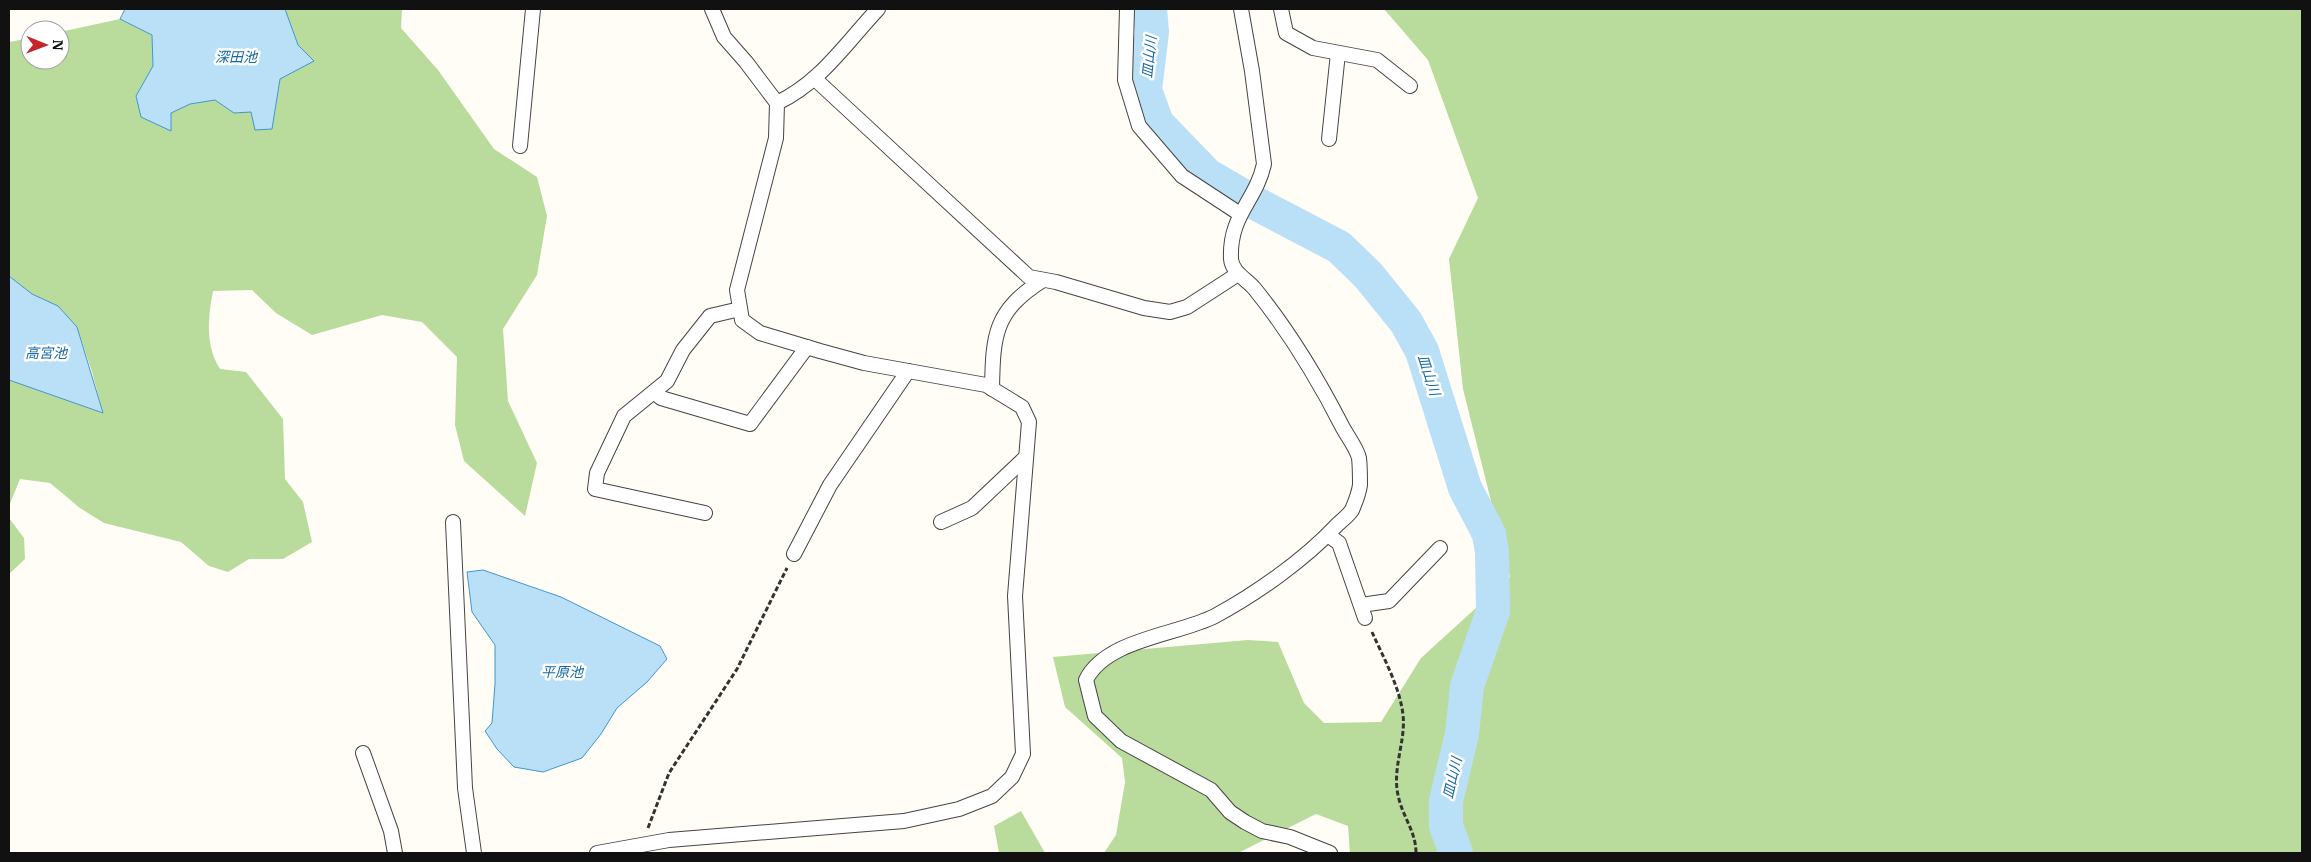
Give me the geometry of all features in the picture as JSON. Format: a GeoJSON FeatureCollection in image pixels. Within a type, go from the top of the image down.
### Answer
{"type":"FeatureCollection","features":[{"type":"Feature","properties":{"kind":"street"},"geometry":{"type":"LineString","coordinates":[[520,146],[533,9]]}},
{"type":"Feature","properties":{"kind":"street"},"geometry":{"type":"LineString","coordinates":[[597,853],[669,840],[904,821],[958,809],[992,796],[1012,777],[1024,754],[1015,596],[1029,422],[1022,407],[986,386],[864,362],[807,347],[760,333],[742,320],[737,290],[776,138],[777,103],[746,62],[724,37],[712,9]]}},
{"type":"Feature","properties":{"kind":"street"},"geometry":{"type":"LineString","coordinates":[[777,103],[797,93],[815,79],[878,9]]}},
{"type":"Feature","properties":{"kind":"street"},"geometry":{"type":"LineString","coordinates":[[1127,9],[1125,80],[1139,126],[1182,176],[1240,214]]}},
{"type":"Feature","properties":{"kind":"street"},"geometry":{"type":"LineString","coordinates":[[1241,9],[1252,72],[1264,164],[1254,190],[1240,214],[1232,237],[1232,262],[1238,274],[1253,286],[1323,390],[1359,457],[1360,485],[1351,511],[1328,535],[1288,569],[1214,616],[1184,628],[1157,634],[1124,648],[1092,668],[1086,680],[1095,716],[1121,741],[1211,790],[1230,812],[1245,822],[1262,831],[1290,836],[1330,853]]}},
{"type":"Feature","properties":{"kind":"street"},"geometry":{"type":"LineString","coordinates":[[1281,9],[1286,33],[1314,48],[1377,60],[1410,86]]}},
{"type":"Feature","properties":{"kind":"street"},"geometry":{"type":"LineString","coordinates":[[1329,139],[1338,53]]}},
{"type":"Feature","properties":{"kind":"street"},"geometry":{"type":"LineString","coordinates":[[815,79],[1029,277],[1144,308],[1170,312],[1188,307],[1238,274]]}},
{"type":"Feature","properties":{"kind":"street"},"geometry":{"type":"LineString","coordinates":[[992,389],[993,351],[997,330],[1007,309],[1025,292],[1043,280]]}},
{"type":"Feature","properties":{"kind":"street"},"geometry":{"type":"LineString","coordinates":[[705,513],[595,489],[597,473],[624,416],[667,381],[683,350],[710,316],[740,309]]}},
{"type":"Feature","properties":{"kind":"street"},"geometry":{"type":"LineString","coordinates":[[654,392],[661,398],[750,424],[807,347]]}},
{"type":"Feature","properties":{"kind":"street"},"geometry":{"type":"LineString","coordinates":[[794,554],[830,485],[908,371]]}},
{"type":"Feature","properties":{"kind":"street"},"geometry":{"type":"LineString","coordinates":[[941,522],[972,508],[1026,457]]}},
{"type":"Feature","properties":{"kind":"street"},"geometry":{"type":"LineString","coordinates":[[453,522],[465,788],[474,853]]}},
{"type":"Feature","properties":{"kind":"street"},"geometry":{"type":"LineString","coordinates":[[1328,535],[1339,543],[1363,611],[1389,601],[1440,548]]}},
{"type":"Feature","properties":{"kind":"street"},"geometry":{"type":"LineString","coordinates":[[363,753],[391,831],[395,853]]}},
{"type":"Feature","properties":{"kind":"path"},"geometry":{"type":"LineString","coordinates":[[646,844],[646,835],[656,804],[669,773],[737,669],[794,554]]}},
{"type":"Feature","properties":{"kind":"path"},"geometry":{"type":"LineString","coordinates":[[1363,611],[1397,690],[1403,714],[1398,756],[1398,793],[1412,830],[1416,853]]}},
{"type":"Feature","properties":{"kind":"green space"},"geometry":{"type":"Polygon","coordinates":[[[285,9],[402,9],[401,28],[438,70],[494,149],[537,177],[547,216],[537,275],[503,329],[508,401],[537,463],[525,516],[464,461],[455,425],[457,357],[422,322],[382,315],[312,335],[276,313],[252,290],[213,291],[209,321],[212,351],[220,369],[246,372],[283,419],[285,479],[303,502],[312,542],[283,559],[249,559],[228,572],[209,566],[181,542],[104,523],[80,508],[50,483],[20,479],[9,506],[9,380],[103,413],[77,327],[58,306],[32,294],[9,276],[9,42],[20,40],[20,70],[70,70],[70,30],[120,19],[152,35],[153,66],[136,96],[171,131],[171,113],[189,104],[215,100],[234,113],[251,111],[256,130],[272,128],[280,79],[298,45],[285,9]]]}},
{"type":"Feature","properties":{"kind":"green space"},"geometry":{"type":"Polygon","coordinates":[[[1384,9],[2302,9],[2302,853],[1350,853],[1348,826],[1316,814],[1238,853],[1104,853],[1116,835],[1125,782],[1122,758],[1065,707],[1053,657],[1248,640],[1278,642],[1304,703],[1324,723],[1381,722],[1421,658],[1510,577],[1463,389],[1449,259],[1478,198],[1428,60],[1384,9]]]}},
{"type":"Feature","properties":{"kind":"green space"},"geometry":{"type":"Polygon","coordinates":[[[9,518],[24,538],[25,559],[9,574],[9,518]]]}},
{"type":"Feature","properties":{"kind":"green space"},"geometry":{"type":"Polygon","coordinates":[[[1021,811],[1045,853],[999,853],[994,826],[1021,811]]]}},
{"type":"Feature","properties":{"kind":"water","name":"深田池"},"geometry":{"type":"Polygon","coordinates":[[[125,9],[285,9],[298,45],[314,61],[280,79],[272,129],[255,130],[251,112],[234,113],[215,100],[190,104],[171,113],[171,131],[141,117],[136,96],[153,66],[152,35],[120,19],[125,9]]]}},
{"type":"Feature","properties":{"kind":"water","name":"高宮池"},"geometry":{"type":"Polygon","coordinates":[[[9,276],[32,294],[58,306],[77,327],[103,413],[9,380],[9,276]]]}},
{"type":"Feature","properties":{"kind":"water","name":"平原池"},"geometry":{"type":"Polygon","coordinates":[[[483,570],[561,597],[660,646],[667,659],[647,682],[617,708],[601,734],[582,758],[543,772],[514,767],[497,749],[485,731],[492,723],[495,645],[472,612],[467,572],[483,570]]]}},
{"type":"Feature","properties":{"kind":"waterway","name":"皿山川"},"geometry":{"type":"LineString","coordinates":[[1150,9],[1152,32],[1145,90],[1157,123],[1207,175],[1255,203],[1339,247],[1368,275],[1406,322],[1422,351],[1465,488],[1489,534],[1492,552],[1493,611],[1467,686],[1462,734],[1446,801],[1446,826],[1456,853]]}}]}
